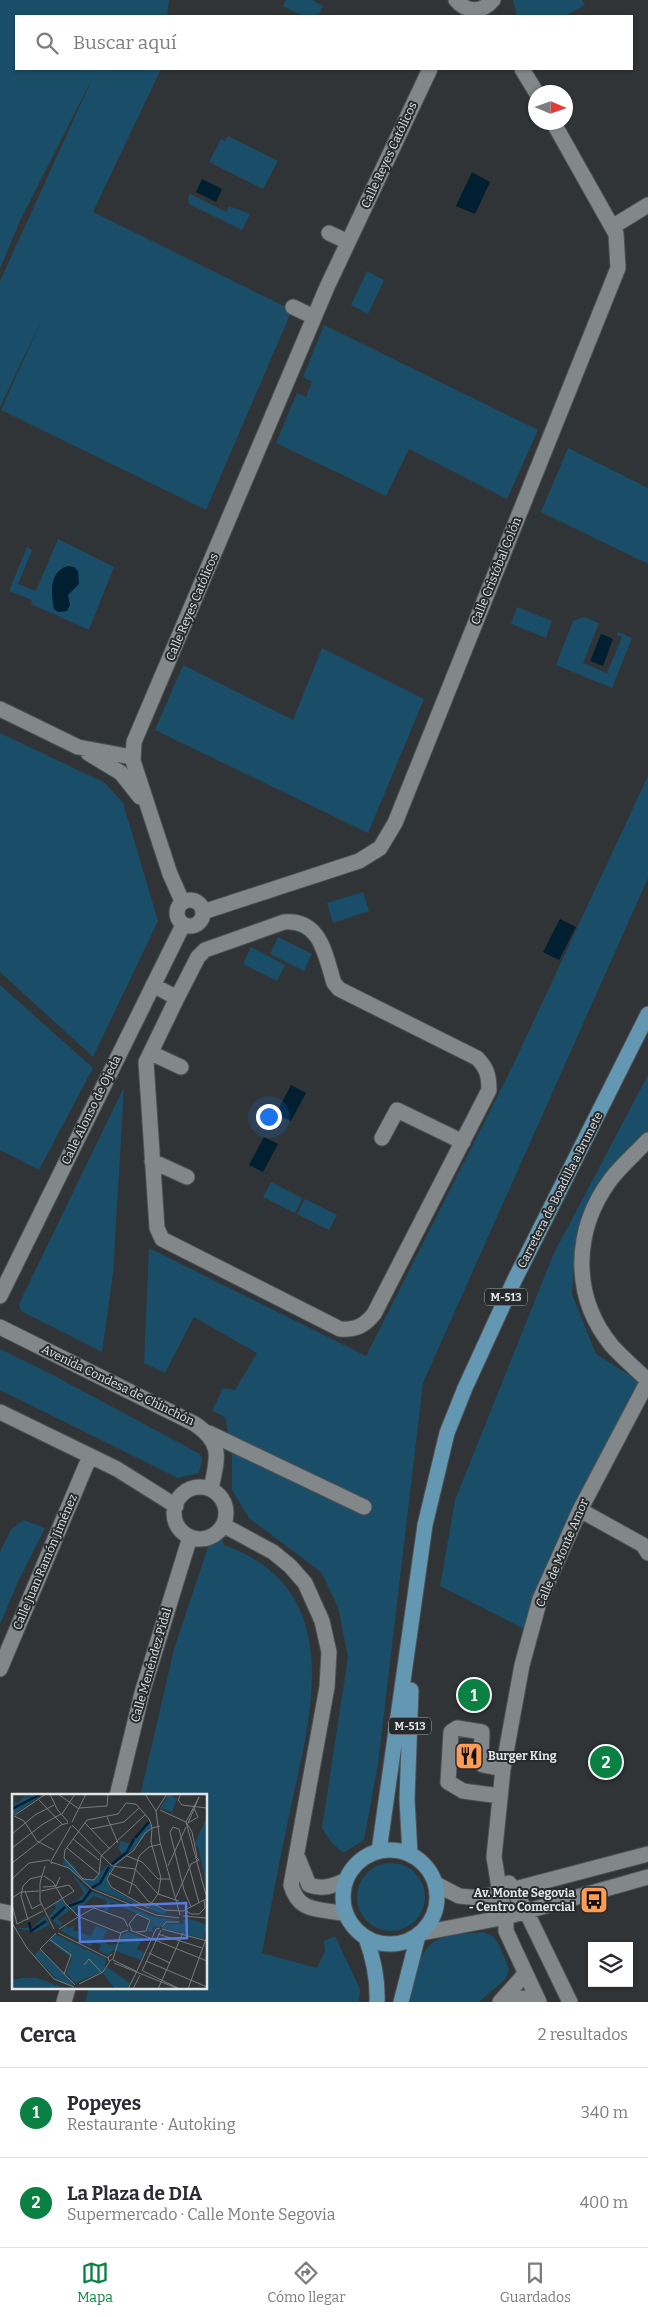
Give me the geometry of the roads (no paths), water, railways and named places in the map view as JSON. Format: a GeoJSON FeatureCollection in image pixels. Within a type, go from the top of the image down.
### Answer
{"type":"FeatureCollection","features":[{"type":"Feature","properties":{"kind":"main road","name":"Carretera de Boadilla a Brunete"},"geometry":{"type":"LineString","coordinates":[[379,1851],[425,1526],[447,1433],[465,1388],[514,1281],[648,1014]]}},
{"type":"Feature","properties":{"kind":"main road","name":"Carretera de Boadilla a Brunete"},"geometry":{"type":"LineString","coordinates":[[410,1854],[407,1799],[415,1599]]}},
{"type":"Feature","properties":{"kind":"main road"},"geometry":{"type":"LineString","coordinates":[[395,1850],[410,1854],[422,1862],[436,1884],[438,1895],[434,1916],[420,1934],[408,1941],[392,1944],[376,1942],[366,1938],[353,1926],[346,1914],[343,1900],[346,1880],[359,1862],[379,1851],[395,1850]]}},
{"type":"Feature","properties":{"kind":"main road"},"geometry":{"type":"LineString","coordinates":[[401,2002],[420,1934]]}},
{"type":"Feature","properties":{"kind":"main road"},"geometry":{"type":"LineString","coordinates":[[366,1938],[375,1964],[378,1984],[377,2002]]}},
{"type":"Feature","properties":{"kind":"street"},"geometry":{"type":"LineString","coordinates":[[458,7],[475,10],[492,7]]}},
{"type":"Feature","properties":{"kind":"street","name":"Calle Reyes Católicos"},"geometry":{"type":"LineString","coordinates":[[132,759],[134,742],[314,316],[430,70]]}},
{"type":"Feature","properties":{"kind":"street"},"geometry":{"type":"LineString","coordinates":[[523,70],[532,85]]}},
{"type":"Feature","properties":{"kind":"street","name":"Calle Cristóbal Colón"},"geometry":{"type":"LineString","coordinates":[[203,912],[359,861],[380,848],[395,823],[618,268],[616,234],[558,130]]}},
{"type":"Feature","properties":{"kind":"street"},"geometry":{"type":"LineString","coordinates":[[612,226],[648,205]]}},
{"type":"Feature","properties":{"kind":"street"},"geometry":{"type":"LineString","coordinates":[[329,233],[348,242]]}},
{"type":"Feature","properties":{"kind":"street"},"geometry":{"type":"LineString","coordinates":[[293,307],[314,316]]}},
{"type":"Feature","properties":{"kind":"street"},"geometry":{"type":"LineString","coordinates":[[0,709],[78,747],[105,757],[132,759],[146,804],[182,901]]}},
{"type":"Feature","properties":{"kind":"street"},"geometry":{"type":"LineString","coordinates":[[105,757],[121,746],[142,724]]}},
{"type":"Feature","properties":{"kind":"street"},"geometry":{"type":"LineString","coordinates":[[105,757],[121,773],[146,804]]}},
{"type":"Feature","properties":{"kind":"street"},"geometry":{"type":"LineString","coordinates":[[188,899],[196,900],[201,905],[203,912],[202,919],[197,924],[190,926],[183,925],[178,920],[176,914],[177,906],[182,901],[188,899]]}},
{"type":"Feature","properties":{"kind":"street"},"geometry":{"type":"LineString","coordinates":[[284,922],[295,922],[307,926],[317,936],[334,983],[339,989],[477,1058],[486,1066],[489,1090],[463,1142],[374,1314],[367,1322],[354,1330],[340,1329],[162,1239],[157,1228],[146,1062],[177,998],[198,957],[204,950],[284,922]]}},
{"type":"Feature","properties":{"kind":"street","name":"Calle Alonso de Ojeda"},"geometry":{"type":"LineString","coordinates":[[0,1296],[183,925]]}},
{"type":"Feature","properties":{"kind":"street"},"geometry":{"type":"LineString","coordinates":[[153,985],[177,998]]}},
{"type":"Feature","properties":{"kind":"street"},"geometry":{"type":"LineString","coordinates":[[151,1053],[181,1068]]}},
{"type":"Feature","properties":{"kind":"street"},"geometry":{"type":"LineString","coordinates":[[382,1138],[397,1110],[463,1142]]}},
{"type":"Feature","properties":{"kind":"street"},"geometry":{"type":"LineString","coordinates":[[648,1140],[611,1179],[595,1206],[586,1233],[580,1264],[584,1292],[596,1322],[612,1346],[648,1381]]}},
{"type":"Feature","properties":{"kind":"street"},"geometry":{"type":"LineString","coordinates":[[152,1161],[188,1177]]}},
{"type":"Feature","properties":{"kind":"street","name":"Avenida Condesa de Chinchón"},"geometry":{"type":"LineString","coordinates":[[0,1327],[196,1424],[209,1433],[364,1507]]}},
{"type":"Feature","properties":{"kind":"street","name":"Calle de Monte Amor"},"geometry":{"type":"LineString","coordinates":[[480,1898],[486,1888],[494,1857],[502,1769],[522,1665],[540,1599],[580,1510],[648,1381]]}},
{"type":"Feature","properties":{"kind":"street"},"geometry":{"type":"LineString","coordinates":[[0,1412],[117,1469],[176,1506]]}},
{"type":"Feature","properties":{"kind":"street"},"geometry":{"type":"LineString","coordinates":[[209,1433],[215,1444],[217,1461],[211,1489]]}},
{"type":"Feature","properties":{"kind":"street","name":"Calle Juan Ramón Jiménez"},"geometry":{"type":"LineString","coordinates":[[0,1669],[90,1456]]}},
{"type":"Feature","properties":{"kind":"street"},"geometry":{"type":"LineString","coordinates":[[204,1487],[211,1489],[223,1501],[226,1509],[223,1525],[218,1531],[205,1538],[190,1537],[179,1527],[174,1513],[179,1499],[190,1489],[204,1487]]}},
{"type":"Feature","properties":{"kind":"street"},"geometry":{"type":"LineString","coordinates":[[580,1510],[643,1546],[648,1552]]}},
{"type":"Feature","properties":{"kind":"street"},"geometry":{"type":"LineString","coordinates":[[223,1525],[273,1552],[290,1566],[305,1583],[322,1621],[329,1652],[327,1687],[314,1750],[291,1885],[294,1897],[302,1906],[346,1914]]}},
{"type":"Feature","properties":{"kind":"street","name":"Calle Menéndez Pidal"},"geometry":{"type":"LineString","coordinates":[[117,1794],[142,1693],[190,1537]]}},
{"type":"Feature","properties":{"kind":"street"},"geometry":{"type":"LineString","coordinates":[[500,1796],[463,1791],[448,1782],[451,1732],[457,1728],[482,1732],[483,1765],[502,1769]]}},
{"type":"Feature","properties":{"kind":"street"},"geometry":{"type":"LineString","coordinates":[[436,1884],[459,1896],[480,1898],[648,1854]]}},
{"type":"Feature","properties":{"kind":"street","name":"Calle de Monte Amor"},"geometry":{"type":"LineString","coordinates":[[494,1857],[507,1892],[506,1931],[538,2001]]}},
{"type":"Feature","properties":{"kind":"street"},"geometry":{"type":"LineString","coordinates":[[297,1858],[309,1885],[318,1888],[331,1887],[346,1880]]}},
{"type":"Feature","properties":{"kind":"street"},"geometry":{"type":"LineString","coordinates":[[420,1934],[506,1917],[648,1877]]}},
{"type":"Feature","properties":{"kind":"street"},"geometry":{"type":"LineString","coordinates":[[507,1892],[526,1911],[570,2002]]}},
{"type":"Feature","properties":{"kind":"street"},"geometry":{"type":"LineString","coordinates":[[500,2002],[525,1974]]}},
{"type":"Feature","properties":{"kind":"street"},"geometry":{"type":"LineString","coordinates":[[508,2002],[518,1998],[538,2001]]}},
{"type":"Feature","properties":{"kind":"place","name":"Popeyes"},"geometry":{"type":"Point","coordinates":[474,1695]}},
{"type":"Feature","properties":{"kind":"place","name":"Burger King"},"geometry":{"type":"Point","coordinates":[469,1756]}},
{"type":"Feature","properties":{"kind":"place","name":"La Plaza de DIA"},"geometry":{"type":"Point","coordinates":[606,1762]}},
{"type":"Feature","properties":{"kind":"place","name":"Av. Monte Segovia - Centro Comercial"},"geometry":{"type":"Point","coordinates":[594,1900]}}]}
